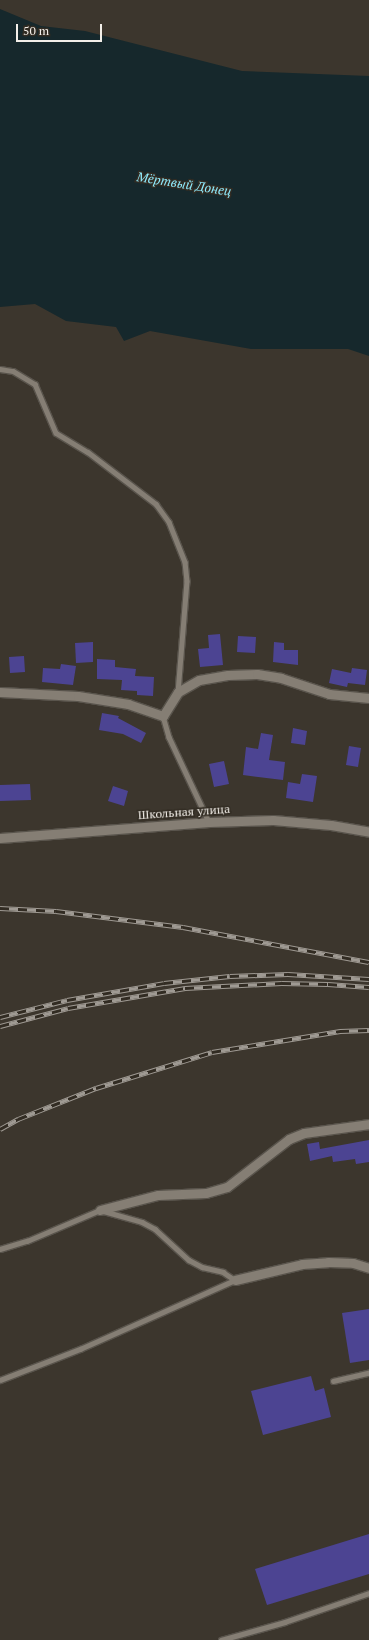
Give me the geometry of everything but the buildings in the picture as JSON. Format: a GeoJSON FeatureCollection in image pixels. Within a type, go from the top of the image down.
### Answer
{"type":"FeatureCollection","features":[{"type":"Feature","properties":{"kind":"street"},"geometry":{"type":"LineString","coordinates":[[0,692],[78,696],[128,704],[163,716],[178,692],[199,680],[228,675],[258,674],[281,678],[329,694],[369,698]]}},
{"type":"Feature","properties":{"kind":"street","name":"Школьная улица"},"geometry":{"type":"LineString","coordinates":[[0,838],[209,822],[273,820],[331,826],[369,832]]}},
{"type":"Feature","properties":{"kind":"street"},"geometry":{"type":"LineString","coordinates":[[100,1210],[158,1195],[206,1193],[227,1187],[289,1139],[304,1133],[369,1124]]}},
{"type":"Feature","properties":{"kind":"street"},"geometry":{"type":"LineString","coordinates":[[235,1280],[302,1264],[328,1262],[347,1263],[369,1268]]}},
{"type":"Feature","properties":{"kind":"lane"},"geometry":{"type":"LineString","coordinates":[[0,369],[13,371],[35,384],[56,433],[88,452],[156,504],[169,522],[185,562],[187,581],[178,692]]}},
{"type":"Feature","properties":{"kind":"lane"},"geometry":{"type":"LineString","coordinates":[[163,716],[168,737],[209,822]]}},
{"type":"Feature","properties":{"kind":"lane"},"geometry":{"type":"LineString","coordinates":[[0,1249],[27,1241],[100,1210],[142,1222],[155,1229],[189,1260],[202,1267],[223,1272],[235,1280]]}},
{"type":"Feature","properties":{"kind":"lane"},"geometry":{"type":"LineString","coordinates":[[0,1380],[80,1349],[235,1280]]}},
{"type":"Feature","properties":{"kind":"lane"},"geometry":{"type":"LineString","coordinates":[[333,1381],[369,1373]]}},
{"type":"Feature","properties":{"kind":"lane"},"geometry":{"type":"LineString","coordinates":[[221,1640],[285,1622],[369,1593]]}},
{"type":"Feature","properties":{"kind":"water","name":"Мёртвый Донец"},"geometry":{"type":"Polygon","coordinates":[[[0,9],[41,26],[85,31],[242,71],[369,76],[369,356],[348,349],[251,349],[150,331],[124,341],[116,327],[66,321],[35,304],[0,307],[0,9]]]}},
{"type":"Feature","properties":{"kind":"railway"},"geometry":{"type":"LineString","coordinates":[[0,908],[56,911],[183,927],[369,962]]}},
{"type":"Feature","properties":{"kind":"railway"},"geometry":{"type":"LineString","coordinates":[[0,1017],[67,1000],[164,983],[230,976],[288,974],[369,979]]}},
{"type":"Feature","properties":{"kind":"railway"},"geometry":{"type":"LineString","coordinates":[[0,1026],[68,1008],[185,988],[282,983],[369,987]]}},
{"type":"Feature","properties":{"kind":"railway"},"geometry":{"type":"LineString","coordinates":[[0,1129],[18,1119],[96,1088],[212,1052],[340,1031],[369,1030]]}}]}
